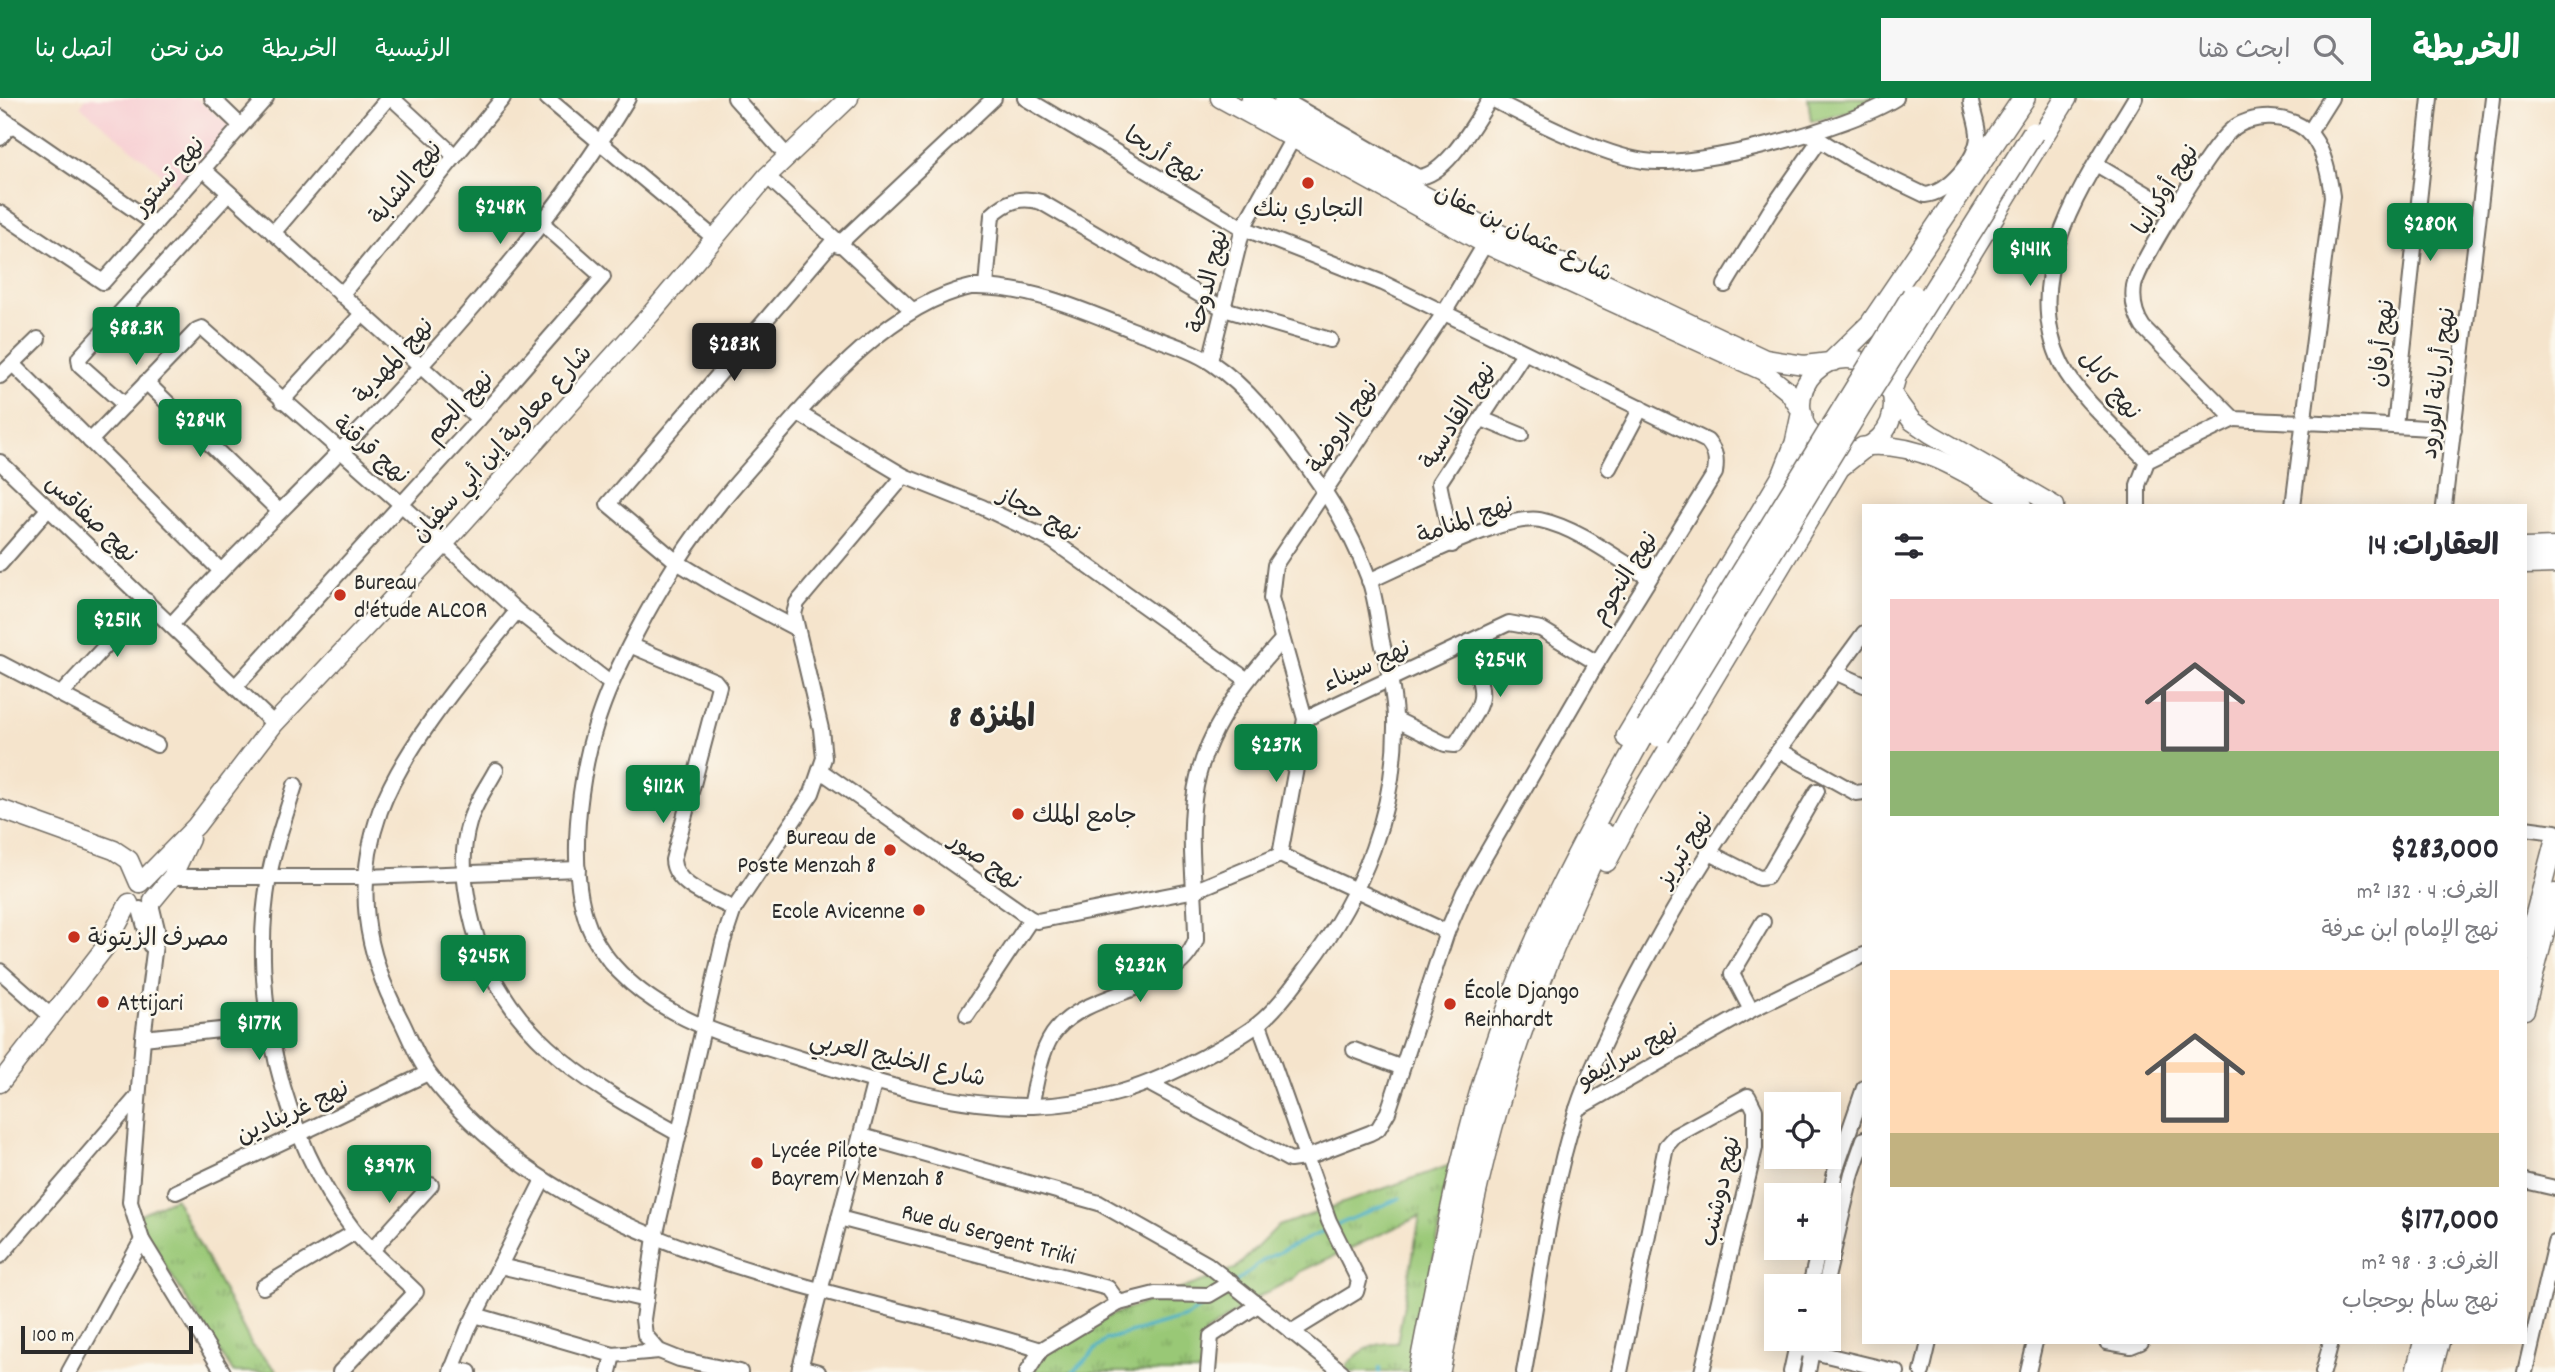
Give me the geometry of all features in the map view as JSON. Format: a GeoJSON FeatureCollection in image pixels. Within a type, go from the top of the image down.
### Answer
{"type":"FeatureCollection","features":[{"type":"Feature","properties":{"kind":"highway"},"geometry":{"type":"LineString","coordinates":[[1832,361],[1871,324],[2024,98]]}},
{"type":"Feature","properties":{"kind":"highway"},"geometry":{"type":"LineString","coordinates":[[2027,129],[2037,98]]}},
{"type":"Feature","properties":{"kind":"highway"},"geometry":{"type":"LineString","coordinates":[[1419,1372],[1452,1207],[1480,1095],[1530,980],[1575,860],[1854,389],[2027,129],[2054,98]]}},
{"type":"Feature","properties":{"kind":"highway"},"geometry":{"type":"LineString","coordinates":[[1892,393],[1896,374],[2066,98]]}},
{"type":"Feature","properties":{"kind":"highway"},"geometry":{"type":"LineString","coordinates":[[1439,1372],[1471,1211],[1563,859],[1611,764],[1783,476],[1796,443],[1802,413]]}},
{"type":"Feature","properties":{"kind":"highway"},"geometry":{"type":"LineString","coordinates":[[1530,980],[1839,467],[1866,447]]}},
{"type":"Feature","properties":{"kind":"main road","name":"شارع معاوية إبن أبي سفيان"},"geometry":{"type":"LineString","coordinates":[[0,1083],[106,946],[124,929],[140,897],[174,850],[196,826],[274,723],[443,545],[650,315],[767,176],[849,98]]}},
{"type":"Feature","properties":{"kind":"main road","name":"شارع عثمان بن عفان"},"geometry":{"type":"LineString","coordinates":[[1220,98],[1485,244],[1763,371],[1789,392],[1802,413]]}},
{"type":"Feature","properties":{"kind":"main road","name":"شارع عثمان بن عفان"},"geometry":{"type":"LineString","coordinates":[[1251,98],[1765,359],[1804,365],[1832,361]]}},
{"type":"Feature","properties":{"kind":"main road"},"geometry":{"type":"LineString","coordinates":[[2018,504],[1928,454],[1910,447],[1840,450],[1818,441],[1808,429],[1802,413],[1807,382],[1832,361],[1849,358],[1869,364],[1885,378],[1912,421],[2052,504]]}},
{"type":"Feature","properties":{"kind":"main road"},"geometry":{"type":"LineString","coordinates":[[1866,447],[1880,437],[1889,424],[1893,410],[1892,393]]}},
{"type":"Feature","properties":{"kind":"main road"},"geometry":{"type":"LineString","coordinates":[[2527,548],[2555,547]]}},
{"type":"Feature","properties":{"kind":"main road"},"geometry":{"type":"LineString","coordinates":[[2527,565],[2555,564]]}},
{"type":"Feature","properties":{"kind":"main road"},"geometry":{"type":"LineString","coordinates":[[0,809],[105,847],[129,860],[174,850]]}},
{"type":"Feature","properties":{"kind":"main road","name":"شارع معاوية إبن أبي سفيان"},"geometry":{"type":"LineString","coordinates":[[140,897],[172,877],[196,826]]}},
{"type":"Feature","properties":{"kind":"main road"},"geometry":{"type":"LineString","coordinates":[[2527,944],[2555,838]]}},
{"type":"Feature","properties":{"kind":"main road"},"geometry":{"type":"LineString","coordinates":[[105,847],[140,897]]}},
{"type":"Feature","properties":{"kind":"main road"},"geometry":{"type":"LineString","coordinates":[[129,860],[140,897]]}},
{"type":"Feature","properties":{"kind":"main road"},"geometry":{"type":"LineString","coordinates":[[2527,1002],[2555,893]]}},
{"type":"Feature","properties":{"kind":"main road"},"geometry":{"type":"LineString","coordinates":[[2416,1372],[2423,1344]]}},
{"type":"Feature","properties":{"kind":"main road"},"geometry":{"type":"LineString","coordinates":[[2432,1372],[2439,1344]]}},
{"type":"Feature","properties":{"kind":"street"},"geometry":{"type":"LineString","coordinates":[[212,98],[241,126]]}},
{"type":"Feature","properties":{"kind":"street","name":"نهج تستور"},"geometry":{"type":"LineString","coordinates":[[0,213],[103,282],[266,98]]}},
{"type":"Feature","properties":{"kind":"street"},"geometry":{"type":"LineString","coordinates":[[273,233],[390,98],[455,156]]}},
{"type":"Feature","properties":{"kind":"street","name":"نهج الشابة"},"geometry":{"type":"LineString","coordinates":[[341,295],[503,98]]}},
{"type":"Feature","properties":{"kind":"street"},"geometry":{"type":"LineString","coordinates":[[547,98],[713,237]]}},
{"type":"Feature","properties":{"kind":"street","name":"نهج المهدية"},"geometry":{"type":"LineString","coordinates":[[172,625],[220,570],[421,367],[542,223],[602,142],[628,98]]}},
{"type":"Feature","properties":{"kind":"street"},"geometry":{"type":"LineString","coordinates":[[735,98],[787,156]]}},
{"type":"Feature","properties":{"kind":"street"},"geometry":{"type":"LineString","coordinates":[[797,629],[677,562],[608,504],[836,242],[994,98]]}},
{"type":"Feature","properties":{"kind":"street","name":"نهج أريحا"},"geometry":{"type":"LineString","coordinates":[[1024,98],[1243,228]]}},
{"type":"Feature","properties":{"kind":"street"},"geometry":{"type":"LineString","coordinates":[[1281,98],[1415,183],[1446,162],[1490,98],[1603,148],[1642,161],[1679,161],[1815,138],[1873,112],[1896,98]]}},
{"type":"Feature","properties":{"kind":"street","name":"نهج كابل"},"geometry":{"type":"LineString","coordinates":[[2135,98],[2096,164],[2053,256],[2047,306],[2063,366],[2075,383],[2147,461]]}},
{"type":"Feature","properties":{"kind":"street"},"geometry":{"type":"LineString","coordinates":[[2293,504],[2332,196],[2324,158],[2309,133],[2331,98]]}},
{"type":"Feature","properties":{"kind":"street","name":"نهج أريانة الورود"},"geometry":{"type":"LineString","coordinates":[[2444,504],[2493,98]]}},
{"type":"Feature","properties":{"kind":"street","name":"نهج أرفان"},"geometry":{"type":"LineString","coordinates":[[2396,426],[2426,101]]}},
{"type":"Feature","properties":{"kind":"street"},"geometry":{"type":"LineString","coordinates":[[1815,138],[1925,195],[1935,194],[1943,190],[1975,149],[1978,135],[1971,102]]}},
{"type":"Feature","properties":{"kind":"street","name":"نهج أوكرانيا"},"geometry":{"type":"LineString","coordinates":[[2234,419],[2138,319],[2133,296],[2135,283],[2174,210],[2228,132],[2241,123],[2259,118],[2280,120],[2309,133]]}},
{"type":"Feature","properties":{"kind":"street"},"geometry":{"type":"LineString","coordinates":[[0,138],[6,121],[155,224]]}},
{"type":"Feature","properties":{"kind":"street"},"geometry":{"type":"LineString","coordinates":[[1725,285],[1815,138]]}},
{"type":"Feature","properties":{"kind":"street","name":"نهج الدوحة"},"geometry":{"type":"LineString","coordinates":[[1210,362],[1243,228],[1292,140]]}},
{"type":"Feature","properties":{"kind":"street"},"geometry":{"type":"LineString","coordinates":[[2096,164],[2174,210]]}},
{"type":"Feature","properties":{"kind":"street"},"geometry":{"type":"LineString","coordinates":[[203,169],[480,419]]}},
{"type":"Feature","properties":{"kind":"street"},"geometry":{"type":"LineString","coordinates":[[767,176],[911,309]]}},
{"type":"Feature","properties":{"kind":"street"},"geometry":{"type":"LineString","coordinates":[[125,405],[80,365],[79,358],[229,192]]}},
{"type":"Feature","properties":{"kind":"street"},"geometry":{"type":"LineString","coordinates":[[986,287],[992,215],[1009,202],[1029,199],[1041,202],[1224,309],[1330,340]]}},
{"type":"Feature","properties":{"kind":"street","name":"نهج الجم"},"geometry":{"type":"LineString","coordinates":[[236,686],[480,419],[603,277],[542,223]]}},
{"type":"Feature","properties":{"kind":"street","name":"نهج النجوم"},"geometry":{"type":"LineString","coordinates":[[1243,228],[1383,283],[1641,408],[1707,441],[1717,460],[1715,473],[1597,663],[1464,892],[1447,932],[1388,1112],[1378,1129],[1305,1158]]}},
{"type":"Feature","properties":{"kind":"street","name":"نهج الروضة"},"geometry":{"type":"LineString","coordinates":[[1306,719],[1281,641],[1271,598],[1275,565],[1444,313],[1485,244]]}},
{"type":"Feature","properties":{"kind":"street","name":"شارع الخليج العربي"},"geometry":{"type":"LineString","coordinates":[[986,287],[1027,294],[1091,313],[1210,362],[1275,423],[1325,490],[1369,581],[1390,678],[1395,719],[1382,821],[1356,892],[1317,955],[1259,1024],[1152,1085],[1105,1097],[1031,1106],[936,1095],[705,1030],[643,993],[614,965],[593,935],[583,909],[578,869],[578,825],[593,731],[611,684],[677,562],[724,499],[798,413],[911,309],[950,292],[986,287]]}},
{"type":"Feature","properties":{"kind":"street"},"geometry":{"type":"LineString","coordinates":[[282,401],[362,314]]}},
{"type":"Feature","properties":{"kind":"street","name":"نهج قرقنة"},"geometry":{"type":"LineString","coordinates":[[146,382],[202,328],[517,611],[611,684]]}},
{"type":"Feature","properties":{"kind":"street"},"geometry":{"type":"LineString","coordinates":[[0,376],[38,338]]}},
{"type":"Feature","properties":{"kind":"street","name":"نهج القادسية"},"geometry":{"type":"LineString","coordinates":[[1452,545],[1438,483],[1524,353]]}},
{"type":"Feature","properties":{"kind":"street"},"geometry":{"type":"LineString","coordinates":[[13,364],[220,570]]}},
{"type":"Feature","properties":{"kind":"street"},"geometry":{"type":"LineString","coordinates":[[90,441],[146,382],[278,510]]}},
{"type":"Feature","properties":{"kind":"street"},"geometry":{"type":"LineString","coordinates":[[1609,468],[1641,408]]}},
{"type":"Feature","properties":{"kind":"street","name":"نهج حجاز"},"geometry":{"type":"LineString","coordinates":[[798,413],[904,476],[982,507],[1054,541],[1246,679]]}},
{"type":"Feature","properties":{"kind":"street"},"geometry":{"type":"LineString","coordinates":[[1482,419],[1521,435]]}},
{"type":"Feature","properties":{"kind":"street"},"geometry":{"type":"LineString","coordinates":[[2138,504],[2138,485],[2147,461],[2234,419],[2454,430]]}},
{"type":"Feature","properties":{"kind":"street","name":"نهج صفاقس"},"geometry":{"type":"LineString","coordinates":[[0,462],[274,723]]}},
{"type":"Feature","properties":{"kind":"street"},"geometry":{"type":"LineString","coordinates":[[738,1372],[677,1365],[645,1335],[643,1319],[654,1237],[705,1030],[723,942],[734,909],[812,793],[824,758],[821,729],[794,614],[802,594],[904,476]]}},
{"type":"Feature","properties":{"kind":"street"},"geometry":{"type":"LineString","coordinates":[[0,564],[48,508]]}},
{"type":"Feature","properties":{"kind":"street","name":"نهج المنامة"},"geometry":{"type":"LineString","coordinates":[[1369,581],[1452,545],[1517,521],[1539,520],[1588,542],[1649,578]]}},
{"type":"Feature","properties":{"kind":"street"},"geometry":{"type":"LineString","coordinates":[[62,694],[147,601]]}},
{"type":"Feature","properties":{"kind":"street"},"geometry":{"type":"LineString","coordinates":[[517,611],[457,686],[400,770],[381,810],[365,877],[374,962],[428,1073],[473,1121],[543,1180],[594,1209],[654,1237],[821,1292],[1041,1350]]}},
{"type":"Feature","properties":{"kind":"street","name":"نهج سيناء"},"geometry":{"type":"LineString","coordinates":[[1306,719],[1509,623],[1541,629],[1597,663]]}},
{"type":"Feature","properties":{"kind":"street","name":"نهج تبريز"},"geometry":{"type":"LineString","coordinates":[[1577,1109],[1596,1060],[1651,947],[1708,852],[1862,636]]}},
{"type":"Feature","properties":{"kind":"street"},"geometry":{"type":"LineString","coordinates":[[1031,1106],[1044,1052],[1057,1028],[1091,1007],[1185,961],[1196,940],[1192,841],[1198,772],[1215,732],[1246,679],[1281,641]]}},
{"type":"Feature","properties":{"kind":"street"},"geometry":{"type":"LineString","coordinates":[[1395,719],[1446,744],[1455,745],[1483,698],[1481,682],[1466,644]]}},
{"type":"Feature","properties":{"kind":"street"},"geometry":{"type":"LineString","coordinates":[[632,646],[715,681],[719,686],[718,698],[673,860],[675,871],[685,882],[734,909]]}},
{"type":"Feature","properties":{"kind":"street"},"geometry":{"type":"LineString","coordinates":[[0,663],[157,745]]}},
{"type":"Feature","properties":{"kind":"street"},"geometry":{"type":"LineString","coordinates":[[1835,672],[1862,684]]}},
{"type":"Feature","properties":{"kind":"street"},"geometry":{"type":"LineString","coordinates":[[1280,855],[1306,719]]}},
{"type":"Feature","properties":{"kind":"street"},"geometry":{"type":"LineString","coordinates":[[1779,750],[1856,793],[1862,792]]}},
{"type":"Feature","properties":{"kind":"street"},"geometry":{"type":"LineString","coordinates":[[496,770],[468,824],[462,872],[472,923],[498,987],[530,1031],[600,1090],[679,1134]]}},
{"type":"Feature","properties":{"kind":"street","name":"نهج صور"},"geometry":{"type":"LineString","coordinates":[[821,771],[1031,919],[967,1015]]}},
{"type":"Feature","properties":{"kind":"street"},"geometry":{"type":"LineString","coordinates":[[295,785],[269,876],[263,952],[268,1025],[299,1133],[355,1232],[416,1292],[340,1372]]}},
{"type":"Feature","properties":{"kind":"street"},"geometry":{"type":"LineString","coordinates":[[1708,852],[1759,878],[1767,877],[1817,791]]}},
{"type":"Feature","properties":{"kind":"street"},"geometry":{"type":"LineString","coordinates":[[2527,828],[2555,832]]}},
{"type":"Feature","properties":{"kind":"street"},"geometry":{"type":"LineString","coordinates":[[1031,919],[1037,921],[1196,890],[1280,855],[1447,932]]}},
{"type":"Feature","properties":{"kind":"street"},"geometry":{"type":"LineString","coordinates":[[172,877],[365,877],[578,869]]}},
{"type":"Feature","properties":{"kind":"street"},"geometry":{"type":"LineString","coordinates":[[140,897],[152,953],[137,1097],[130,1202],[142,1240],[223,1372]]}},
{"type":"Feature","properties":{"kind":"street"},"geometry":{"type":"LineString","coordinates":[[1751,1010],[1732,974],[1763,922]]}},
{"type":"Feature","properties":{"kind":"street","name":"نهج سراييفو"},"geometry":{"type":"LineString","coordinates":[[1524,1372],[1558,1182],[1577,1109],[1751,1010],[1862,956]]}},
{"type":"Feature","properties":{"kind":"street"},"geometry":{"type":"LineString","coordinates":[[0,971],[52,1017]]}},
{"type":"Feature","properties":{"kind":"street"},"geometry":{"type":"LineString","coordinates":[[1259,1024],[1305,1158],[1359,1286],[1356,1292],[1291,1332]]}},
{"type":"Feature","properties":{"kind":"street"},"geometry":{"type":"LineString","coordinates":[[143,1038],[268,1025]]}},
{"type":"Feature","properties":{"kind":"street"},"geometry":{"type":"LineString","coordinates":[[1354,1050],[1401,1067]]}},
{"type":"Feature","properties":{"kind":"street","name":"نهج غرينادين"},"geometry":{"type":"LineString","coordinates":[[176,1192],[428,1073]]}},
{"type":"Feature","properties":{"kind":"street"},"geometry":{"type":"LineString","coordinates":[[818,1372],[800,1369],[875,1080]]}},
{"type":"Feature","properties":{"kind":"street"},"geometry":{"type":"LineString","coordinates":[[1152,1085],[1285,1158],[1295,1161],[1305,1158]]}},
{"type":"Feature","properties":{"kind":"street"},"geometry":{"type":"LineString","coordinates":[[1833,1183],[1862,1094]]}},
{"type":"Feature","properties":{"kind":"street","name":"نهج دوشنب"},"geometry":{"type":"LineString","coordinates":[[1620,1372],[1666,1146],[1675,1136],[1748,1096],[1755,1110],[1755,1148],[1702,1372]]}},
{"type":"Feature","properties":{"kind":"street"},"geometry":{"type":"LineString","coordinates":[[0,1256],[137,1097]]}},
{"type":"Feature","properties":{"kind":"street"},"geometry":{"type":"LineString","coordinates":[[862,1136],[1099,1203],[1197,1257],[1342,1372]]}},
{"type":"Feature","properties":{"kind":"street"},"geometry":{"type":"LineString","coordinates":[[1828,1274],[1852,1173],[1862,1145]]}},
{"type":"Feature","properties":{"kind":"street"},"geometry":{"type":"LineString","coordinates":[[469,1372],[452,1370],[475,1315],[543,1180]]}},
{"type":"Feature","properties":{"kind":"street"},"geometry":{"type":"LineString","coordinates":[[2527,1181],[2555,1188]]}},
{"type":"Feature","properties":{"kind":"street"},"geometry":{"type":"LineString","coordinates":[[373,1249],[431,1185]]}},
{"type":"Feature","properties":{"kind":"street","name":"Rue du Sergent Triki"},"geometry":{"type":"LineString","coordinates":[[839,1218],[1108,1288],[1119,1303]]}},
{"type":"Feature","properties":{"kind":"street"},"geometry":{"type":"LineString","coordinates":[[263,1287],[355,1232]]}},
{"type":"Feature","properties":{"kind":"street"},"geometry":{"type":"LineString","coordinates":[[69,1372],[142,1240]]}},
{"type":"Feature","properties":{"kind":"street"},"geometry":{"type":"LineString","coordinates":[[2525,1372],[2548,1302],[2555,1243]]}},
{"type":"Feature","properties":{"kind":"street"},"geometry":{"type":"LineString","coordinates":[[500,1266],[646,1300]]}},
{"type":"Feature","properties":{"kind":"street"},"geometry":{"type":"LineString","coordinates":[[1027,1372],[1041,1350],[1119,1303],[1155,1294],[1209,1295],[1231,1282]]}},
{"type":"Feature","properties":{"kind":"street"},"geometry":{"type":"LineString","coordinates":[[1208,1372],[1211,1336],[1258,1305]]}},
{"type":"Feature","properties":{"kind":"street"},"geometry":{"type":"LineString","coordinates":[[475,1315],[614,1355],[659,1351]]}},
{"type":"Feature","properties":{"kind":"street"},"geometry":{"type":"LineString","coordinates":[[1922,1372],[1929,1344]]}},
{"type":"Feature","properties":{"kind":"street"},"geometry":{"type":"LineString","coordinates":[[2028,1372],[2035,1344]]}},
{"type":"Feature","properties":{"kind":"street"},"geometry":{"type":"LineString","coordinates":[[2119,1344],[2136,1344]]}},
{"type":"Feature","properties":{"kind":"street"},"geometry":{"type":"LineString","coordinates":[[2323,1372],[2330,1344]]}},
{"type":"Feature","properties":{"kind":"street"},"geometry":{"type":"LineString","coordinates":[[1791,1372],[1796,1351]]}},
{"type":"Feature","properties":{"kind":"street"},"geometry":{"type":"LineString","coordinates":[[1808,1372],[1812,1351]]}},
{"type":"Feature","properties":{"kind":"street"},"geometry":{"type":"LineString","coordinates":[[1829,1351],[1897,1372]]}},
{"type":"Feature","properties":{"kind":"street"},"geometry":{"type":"LineString","coordinates":[[609,1372],[614,1355]]}},
{"type":"Feature","properties":{"kind":"shaded area"},"geometry":{"type":"Polygon","coordinates":[[[86,98],[196,98],[230,126],[179,188],[80,106],[86,98]]]}},
{"type":"Feature","properties":{"kind":"green space"},"geometry":{"type":"Polygon","coordinates":[[[1808,98],[1880,98],[1850,112],[1811,121],[1808,98]]]}},
{"type":"Feature","properties":{"kind":"green space"},"geometry":{"type":"Polygon","coordinates":[[[1453,1164],[1410,1372],[1349,1372],[1346,1367],[1356,1356],[1369,1348],[1397,1343],[1420,1216],[1299,1272],[1293,1279],[1256,1298],[1205,1333],[1204,1372],[1033,1372],[1047,1351],[1112,1315],[1235,1269],[1278,1226],[1453,1164]]]}},
{"type":"Feature","properties":{"kind":"green space"},"geometry":{"type":"Polygon","coordinates":[[[175,1198],[252,1345],[278,1372],[233,1372],[147,1237],[138,1215],[175,1198]]]}},
{"type":"Feature","properties":{"kind":"waterway"},"geometry":{"type":"LineString","coordinates":[[1335,1226],[1400,1198]]}},
{"type":"Feature","properties":{"kind":"waterway"},"geometry":{"type":"LineString","coordinates":[[1235,1283],[1265,1259],[1328,1229]]}},
{"type":"Feature","properties":{"kind":"waterway"},"geometry":{"type":"LineString","coordinates":[[1073,1372],[1105,1340],[1186,1317],[1215,1299]]}},
{"type":"Feature","properties":{"kind":"waterway"},"geometry":{"type":"LineString","coordinates":[[1379,1372],[1380,1368]]}},
{"type":"Feature","properties":{"kind":"place","name":"التجاري بنك"},"geometry":{"type":"Point","coordinates":[1308,183]}},
{"type":"Feature","properties":{"kind":"place","name":"Bureau d'étude ALCOR"},"geometry":{"type":"Point","coordinates":[340,595]}},
{"type":"Feature","properties":{"kind":"place","name":"جامع الملك"},"geometry":{"type":"Point","coordinates":[1018,814]}},
{"type":"Feature","properties":{"kind":"place","name":"Bureau de Poste Menzah 8"},"geometry":{"type":"Point","coordinates":[890,850]}},
{"type":"Feature","properties":{"kind":"place","name":"Ecole Avicenne"},"geometry":{"type":"Point","coordinates":[919,910]}},
{"type":"Feature","properties":{"kind":"place","name":"مصرف الزيتونة"},"geometry":{"type":"Point","coordinates":[74,937]}},
{"type":"Feature","properties":{"kind":"place","name":"Attijari"},"geometry":{"type":"Point","coordinates":[103,1002]}},
{"type":"Feature","properties":{"kind":"place","name":"École Django Reinhardt"},"geometry":{"type":"Point","coordinates":[1450,1004]}},
{"type":"Feature","properties":{"kind":"place","name":"Lycée Pilote Bayrem V Menzah 8"},"geometry":{"type":"Point","coordinates":[757,1163]}},
{"type":"Feature","properties":{"kind":"district","name":"المنزه 8"},"geometry":{"type":"Point","coordinates":[992,715]}}]}
